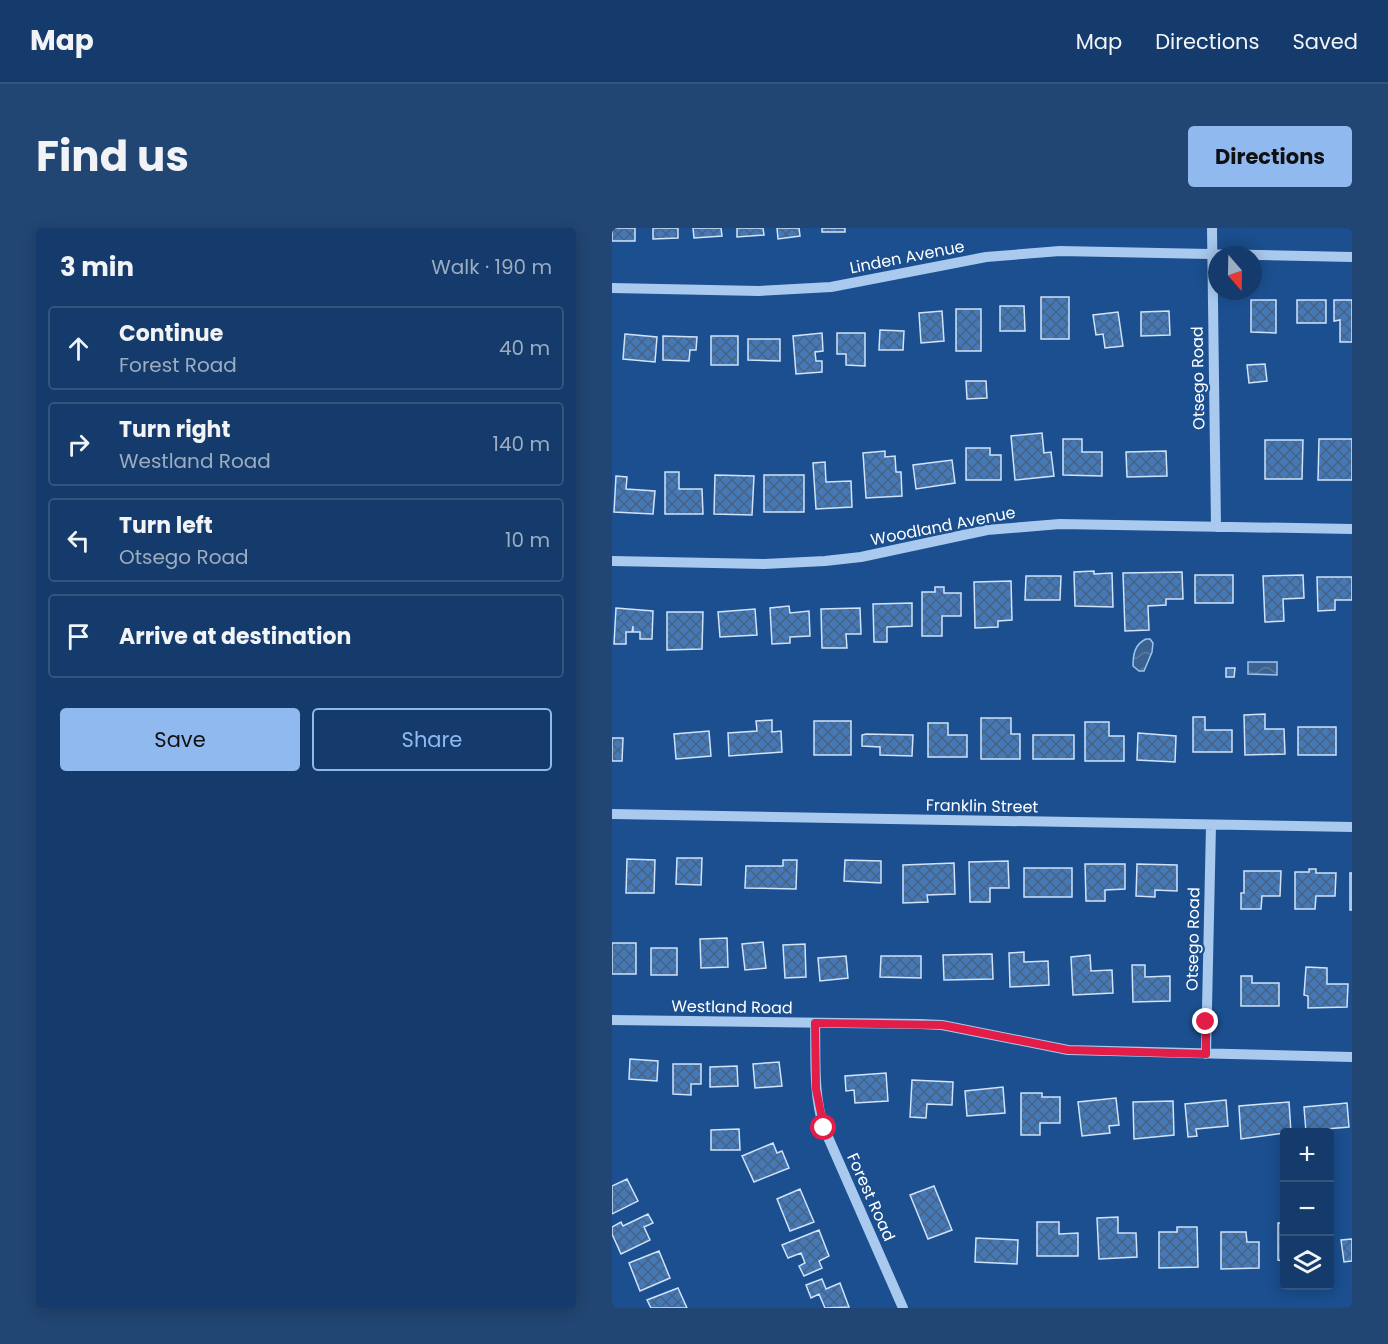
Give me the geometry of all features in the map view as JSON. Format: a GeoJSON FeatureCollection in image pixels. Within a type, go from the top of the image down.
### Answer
{"type":"FeatureCollection","features":[{"type":"Feature","properties":{"kind":"street","name":"Otsego Road"},"geometry":{"type":"LineString","coordinates":[[1212,228],[1212,246]]}},
{"type":"Feature","properties":{"kind":"street","name":"Linden Avenue"},"geometry":{"type":"LineString","coordinates":[[612,288],[795,290],[871,281],[948,263],[1023,253],[1060,251],[1208,254]]}},
{"type":"Feature","properties":{"kind":"street","name":"Linden Avenue"},"geometry":{"type":"LineString","coordinates":[[1262,255],[1352,257]]}},
{"type":"Feature","properties":{"kind":"street","name":"Otsego Road"},"geometry":{"type":"LineString","coordinates":[[1213,300],[1216,527]]}},
{"type":"Feature","properties":{"kind":"street","name":"Woodland Avenue"},"geometry":{"type":"LineString","coordinates":[[612,561],[794,564],[861,556],[950,537],[1023,526],[1060,524],[1352,529]]}},
{"type":"Feature","properties":{"kind":"street","name":"Franklin Street"},"geometry":{"type":"LineString","coordinates":[[612,814],[1352,827]]}},
{"type":"Feature","properties":{"kind":"street","name":"Otsego Road"},"geometry":{"type":"LineString","coordinates":[[1206,1054],[1211,825]]}},
{"type":"Feature","properties":{"kind":"street","name":"Westland Road"},"geometry":{"type":"LineString","coordinates":[[612,1020],[942,1025],[1068,1050],[1352,1057]]}},
{"type":"Feature","properties":{"kind":"street","name":"Forest Road"},"geometry":{"type":"LineString","coordinates":[[815,1023],[816,1089],[824,1128],[903,1308]]}},
{"type":"Feature","properties":{"kind":"water"},"geometry":{"type":"Polygon","coordinates":[[[1150,639],[1153,643],[1152,652],[1144,671],[1139,671],[1133,666],[1134,654],[1139,644],[1150,639]]]}},
{"type":"Feature","properties":{"kind":"water"},"geometry":{"type":"Polygon","coordinates":[[[1248,662],[1277,662],[1277,675],[1248,674],[1248,662]]]}},
{"type":"Feature","properties":{"kind":"building"},"geometry":{"type":"Polygon","coordinates":[[[612,228],[635,228],[635,241],[612,241],[612,228]]]}},
{"type":"Feature","properties":{"kind":"building"},"geometry":{"type":"Polygon","coordinates":[[[653,228],[678,228],[678,238],[653,239],[653,228]]]}},
{"type":"Feature","properties":{"kind":"building"},"geometry":{"type":"Polygon","coordinates":[[[693,228],[721,228],[722,236],[694,238],[693,228]]]}},
{"type":"Feature","properties":{"kind":"building"},"geometry":{"type":"Polygon","coordinates":[[[737,228],[763,228],[764,235],[737,237],[737,228]]]}},
{"type":"Feature","properties":{"kind":"building"},"geometry":{"type":"Polygon","coordinates":[[[777,228],[799,228],[800,236],[778,239],[777,228]]]}},
{"type":"Feature","properties":{"kind":"building"},"geometry":{"type":"Polygon","coordinates":[[[822,228],[845,228],[845,232],[822,232],[822,228]]]}},
{"type":"Feature","properties":{"kind":"building"},"geometry":{"type":"Polygon","coordinates":[[[1041,297],[1069,297],[1069,339],[1041,339],[1041,297]]]}},
{"type":"Feature","properties":{"kind":"building"},"geometry":{"type":"Polygon","coordinates":[[[1251,300],[1276,300],[1276,333],[1251,332],[1251,300]]]}},
{"type":"Feature","properties":{"kind":"building"},"geometry":{"type":"Polygon","coordinates":[[[1297,300],[1326,300],[1326,323],[1297,323],[1297,300]]]}},
{"type":"Feature","properties":{"kind":"building"},"geometry":{"type":"Polygon","coordinates":[[[1334,300],[1352,300],[1352,342],[1340,342],[1340,320],[1334,321],[1334,300]]]}},
{"type":"Feature","properties":{"kind":"building"},"geometry":{"type":"Polygon","coordinates":[[[1000,306],[1024,306],[1025,331],[1000,331],[1000,306]]]}},
{"type":"Feature","properties":{"kind":"building"},"geometry":{"type":"Polygon","coordinates":[[[956,309],[981,309],[981,351],[956,351],[956,309]]]}},
{"type":"Feature","properties":{"kind":"building"},"geometry":{"type":"Polygon","coordinates":[[[942,311],[944,341],[921,343],[919,313],[942,311]]]}},
{"type":"Feature","properties":{"kind":"building"},"geometry":{"type":"Polygon","coordinates":[[[1169,311],[1170,335],[1141,336],[1141,312],[1169,311]]]}},
{"type":"Feature","properties":{"kind":"building"},"geometry":{"type":"Polygon","coordinates":[[[1118,312],[1123,346],[1105,348],[1103,334],[1096,335],[1093,315],[1118,312]]]}},
{"type":"Feature","properties":{"kind":"building"},"geometry":{"type":"Polygon","coordinates":[[[880,330],[904,331],[903,350],[879,350],[880,330]]]}},
{"type":"Feature","properties":{"kind":"building"},"geometry":{"type":"Polygon","coordinates":[[[822,333],[823,351],[815,352],[816,361],[822,361],[822,372],[796,374],[793,336],[822,333]]]}},
{"type":"Feature","properties":{"kind":"building"},"geometry":{"type":"Polygon","coordinates":[[[837,333],[865,333],[865,366],[846,365],[846,354],[837,354],[837,333]]]}},
{"type":"Feature","properties":{"kind":"building"},"geometry":{"type":"Polygon","coordinates":[[[625,334],[657,337],[655,362],[623,359],[625,334]]]}},
{"type":"Feature","properties":{"kind":"building"},"geometry":{"type":"Polygon","coordinates":[[[663,336],[697,337],[696,350],[690,350],[689,361],[663,360],[663,336]]]}},
{"type":"Feature","properties":{"kind":"building"},"geometry":{"type":"Polygon","coordinates":[[[711,336],[738,336],[738,365],[711,365],[711,336]]]}},
{"type":"Feature","properties":{"kind":"building"},"geometry":{"type":"Polygon","coordinates":[[[748,339],[780,339],[780,361],[748,360],[748,339]]]}},
{"type":"Feature","properties":{"kind":"building"},"geometry":{"type":"Polygon","coordinates":[[[1265,364],[1267,381],[1249,383],[1247,365],[1265,364]]]}},
{"type":"Feature","properties":{"kind":"building"},"geometry":{"type":"Polygon","coordinates":[[[966,381],[986,381],[987,398],[967,399],[966,381]]]}},
{"type":"Feature","properties":{"kind":"building"},"geometry":{"type":"Polygon","coordinates":[[[1042,433],[1044,453],[1051,452],[1054,476],[1015,480],[1011,436],[1042,433]]]}},
{"type":"Feature","properties":{"kind":"building"},"geometry":{"type":"Polygon","coordinates":[[[1063,439],[1082,439],[1082,452],[1102,452],[1102,476],[1063,475],[1063,439]]]}},
{"type":"Feature","properties":{"kind":"building"},"geometry":{"type":"Polygon","coordinates":[[[1319,439],[1352,439],[1352,480],[1318,480],[1319,439]]]}},
{"type":"Feature","properties":{"kind":"building"},"geometry":{"type":"Polygon","coordinates":[[[1265,440],[1303,440],[1302,479],[1265,479],[1265,440]]]}},
{"type":"Feature","properties":{"kind":"building"},"geometry":{"type":"Polygon","coordinates":[[[966,448],[990,448],[990,455],[1001,455],[1001,480],[966,480],[966,448]]]}},
{"type":"Feature","properties":{"kind":"building"},"geometry":{"type":"Polygon","coordinates":[[[885,451],[885,457],[895,456],[896,472],[901,472],[902,496],[866,498],[863,453],[885,451]]]}},
{"type":"Feature","properties":{"kind":"building"},"geometry":{"type":"Polygon","coordinates":[[[1166,451],[1167,476],[1127,477],[1126,452],[1166,451]]]}},
{"type":"Feature","properties":{"kind":"building"},"geometry":{"type":"Polygon","coordinates":[[[952,460],[955,483],[916,489],[913,465],[952,460]]]}},
{"type":"Feature","properties":{"kind":"building"},"geometry":{"type":"Polygon","coordinates":[[[825,462],[826,482],[851,481],[852,507],[816,509],[813,463],[825,462]]]}},
{"type":"Feature","properties":{"kind":"building"},"geometry":{"type":"Polygon","coordinates":[[[665,472],[679,472],[679,489],[702,489],[703,514],[665,514],[665,472]]]}},
{"type":"Feature","properties":{"kind":"building"},"geometry":{"type":"Polygon","coordinates":[[[715,475],[754,476],[752,515],[714,514],[715,475]]]}},
{"type":"Feature","properties":{"kind":"building"},"geometry":{"type":"Polygon","coordinates":[[[764,475],[804,475],[804,512],[764,512],[764,475]]]}},
{"type":"Feature","properties":{"kind":"building"},"geometry":{"type":"Polygon","coordinates":[[[616,476],[627,477],[626,489],[655,491],[653,514],[614,512],[616,476]]]}},
{"type":"Feature","properties":{"kind":"building"},"geometry":{"type":"Polygon","coordinates":[[[1094,571],[1094,574],[1112,573],[1113,607],[1075,606],[1074,572],[1094,571]]]}},
{"type":"Feature","properties":{"kind":"building"},"geometry":{"type":"Polygon","coordinates":[[[1182,572],[1183,599],[1166,599],[1166,605],[1148,606],[1149,630],[1125,631],[1123,573],[1182,572]]]}},
{"type":"Feature","properties":{"kind":"building"},"geometry":{"type":"Polygon","coordinates":[[[1195,575],[1233,575],[1233,603],[1195,603],[1195,575]]]}},
{"type":"Feature","properties":{"kind":"building"},"geometry":{"type":"Polygon","coordinates":[[[1303,575],[1304,598],[1283,599],[1284,621],[1265,622],[1263,576],[1303,575]]]}},
{"type":"Feature","properties":{"kind":"building"},"geometry":{"type":"Polygon","coordinates":[[[1026,576],[1061,576],[1060,600],[1025,600],[1026,576]]]}},
{"type":"Feature","properties":{"kind":"building"},"geometry":{"type":"Polygon","coordinates":[[[1317,577],[1352,577],[1352,600],[1335,600],[1335,610],[1318,611],[1317,577]]]}},
{"type":"Feature","properties":{"kind":"building"},"geometry":{"type":"Polygon","coordinates":[[[1011,581],[1012,620],[998,621],[998,627],[975,628],[974,582],[1011,581]]]}},
{"type":"Feature","properties":{"kind":"building"},"geometry":{"type":"Polygon","coordinates":[[[935,587],[944,587],[944,593],[961,593],[961,616],[942,616],[942,636],[922,636],[922,592],[935,592],[935,587]]]}},
{"type":"Feature","properties":{"kind":"building"},"geometry":{"type":"Polygon","coordinates":[[[912,603],[912,626],[887,627],[887,642],[874,642],[873,604],[912,603]]]}},
{"type":"Feature","properties":{"kind":"building"},"geometry":{"type":"Polygon","coordinates":[[[789,606],[790,613],[809,611],[810,636],[790,637],[790,643],[772,644],[770,608],[789,606]]]}},
{"type":"Feature","properties":{"kind":"building"},"geometry":{"type":"Polygon","coordinates":[[[616,608],[653,611],[652,639],[640,639],[640,632],[633,632],[633,626],[632,632],[626,632],[626,644],[614,644],[616,608]]]}},
{"type":"Feature","properties":{"kind":"building"},"geometry":{"type":"Polygon","coordinates":[[[860,608],[861,634],[846,634],[847,648],[822,648],[821,609],[860,608]]]}},
{"type":"Feature","properties":{"kind":"building"},"geometry":{"type":"Polygon","coordinates":[[[755,609],[757,635],[720,637],[718,612],[755,609]]]}},
{"type":"Feature","properties":{"kind":"building"},"geometry":{"type":"Polygon","coordinates":[[[667,612],[703,612],[702,649],[667,650],[667,612]]]}},
{"type":"Feature","properties":{"kind":"building"},"geometry":{"type":"Polygon","coordinates":[[[1226,668],[1235,668],[1234,677],[1226,677],[1226,668]]]}},
{"type":"Feature","properties":{"kind":"building"},"geometry":{"type":"Polygon","coordinates":[[[1265,714],[1265,729],[1284,729],[1285,754],[1245,755],[1244,715],[1265,714]]]}},
{"type":"Feature","properties":{"kind":"building"},"geometry":{"type":"Polygon","coordinates":[[[1193,717],[1205,717],[1205,730],[1232,730],[1232,752],[1193,752],[1193,717]]]}},
{"type":"Feature","properties":{"kind":"building"},"geometry":{"type":"Polygon","coordinates":[[[981,718],[1011,718],[1011,734],[1020,734],[1020,759],[981,759],[981,718]]]}},
{"type":"Feature","properties":{"kind":"building"},"geometry":{"type":"Polygon","coordinates":[[[772,720],[772,732],[781,731],[782,752],[729,756],[728,733],[757,731],[756,721],[772,720]]]}},
{"type":"Feature","properties":{"kind":"building"},"geometry":{"type":"Polygon","coordinates":[[[814,721],[851,721],[851,755],[814,755],[814,721]]]}},
{"type":"Feature","properties":{"kind":"building"},"geometry":{"type":"Polygon","coordinates":[[[1085,722],[1109,722],[1109,736],[1124,736],[1124,761],[1085,761],[1085,722]]]}},
{"type":"Feature","properties":{"kind":"building"},"geometry":{"type":"Polygon","coordinates":[[[928,723],[948,723],[948,735],[967,735],[967,757],[928,757],[928,723]]]}},
{"type":"Feature","properties":{"kind":"building"},"geometry":{"type":"Polygon","coordinates":[[[1298,727],[1336,727],[1336,755],[1298,755],[1298,727]]]}},
{"type":"Feature","properties":{"kind":"building"},"geometry":{"type":"Polygon","coordinates":[[[709,731],[711,756],[676,759],[674,734],[709,731]]]}},
{"type":"Feature","properties":{"kind":"building"},"geometry":{"type":"Polygon","coordinates":[[[1138,733],[1176,736],[1175,762],[1137,760],[1138,733]]]}},
{"type":"Feature","properties":{"kind":"building"},"geometry":{"type":"Polygon","coordinates":[[[862,735],[913,735],[912,756],[880,755],[880,747],[862,746],[862,735]]]}},
{"type":"Feature","properties":{"kind":"building"},"geometry":{"type":"Polygon","coordinates":[[[1033,735],[1074,735],[1074,759],[1033,759],[1033,735]]]}},
{"type":"Feature","properties":{"kind":"building"},"geometry":{"type":"Polygon","coordinates":[[[612,738],[623,738],[622,761],[612,761],[612,738]]]}},
{"type":"Feature","properties":{"kind":"building"},"geometry":{"type":"Polygon","coordinates":[[[677,858],[702,858],[701,885],[676,884],[677,858]]]}},
{"type":"Feature","properties":{"kind":"building"},"geometry":{"type":"Polygon","coordinates":[[[627,859],[655,860],[654,893],[626,893],[627,859]]]}},
{"type":"Feature","properties":{"kind":"building"},"geometry":{"type":"Polygon","coordinates":[[[783,860],[797,860],[796,889],[745,888],[746,866],[783,866],[783,860]]]}},
{"type":"Feature","properties":{"kind":"building"},"geometry":{"type":"Polygon","coordinates":[[[845,860],[881,861],[881,883],[844,881],[845,860]]]}},
{"type":"Feature","properties":{"kind":"building"},"geometry":{"type":"Polygon","coordinates":[[[1008,861],[1009,888],[990,888],[990,902],[970,902],[969,862],[1008,861]]]}},
{"type":"Feature","properties":{"kind":"building"},"geometry":{"type":"Polygon","coordinates":[[[954,863],[955,894],[927,895],[928,902],[903,903],[903,865],[954,863]]]}},
{"type":"Feature","properties":{"kind":"building"},"geometry":{"type":"Polygon","coordinates":[[[1085,864],[1125,864],[1125,889],[1105,890],[1105,901],[1086,901],[1085,864]]]}},
{"type":"Feature","properties":{"kind":"building"},"geometry":{"type":"Polygon","coordinates":[[[1137,864],[1177,865],[1177,891],[1155,890],[1155,897],[1136,896],[1137,864]]]}},
{"type":"Feature","properties":{"kind":"building"},"geometry":{"type":"Polygon","coordinates":[[[1024,868],[1072,868],[1072,897],[1024,897],[1024,868]]]}},
{"type":"Feature","properties":{"kind":"building"},"geometry":{"type":"Polygon","coordinates":[[[1309,869],[1316,869],[1316,873],[1336,873],[1335,896],[1316,896],[1315,909],[1295,909],[1295,872],[1309,872],[1309,869]]]}},
{"type":"Feature","properties":{"kind":"building"},"geometry":{"type":"Polygon","coordinates":[[[1244,871],[1281,871],[1280,896],[1262,896],[1261,909],[1241,909],[1244,871]]]}},
{"type":"Feature","properties":{"kind":"building"},"geometry":{"type":"Polygon","coordinates":[[[1350,873],[1352,873],[1352,910],[1350,910],[1350,873]]]}},
{"type":"Feature","properties":{"kind":"building"},"geometry":{"type":"Polygon","coordinates":[[[727,938],[728,967],[701,968],[700,939],[727,938]]]}},
{"type":"Feature","properties":{"kind":"building"},"geometry":{"type":"Polygon","coordinates":[[[763,942],[766,968],[745,970],[742,944],[763,942]]]}},
{"type":"Feature","properties":{"kind":"building"},"geometry":{"type":"Polygon","coordinates":[[[612,943],[636,943],[636,974],[612,974],[612,943]]]}},
{"type":"Feature","properties":{"kind":"building"},"geometry":{"type":"Polygon","coordinates":[[[805,944],[806,977],[785,978],[783,945],[805,944]]]}},
{"type":"Feature","properties":{"kind":"building"},"geometry":{"type":"Polygon","coordinates":[[[651,948],[677,948],[677,975],[651,975],[651,948]]]}},
{"type":"Feature","properties":{"kind":"building"},"geometry":{"type":"Polygon","coordinates":[[[1024,952],[1024,962],[1048,961],[1049,985],[1010,987],[1009,953],[1024,952]]]}},
{"type":"Feature","properties":{"kind":"building"},"geometry":{"type":"Polygon","coordinates":[[[992,954],[993,979],[944,980],[943,955],[992,954]]]}},
{"type":"Feature","properties":{"kind":"building"},"geometry":{"type":"Polygon","coordinates":[[[1090,955],[1091,971],[1112,970],[1113,993],[1073,995],[1071,957],[1090,955]]]}},
{"type":"Feature","properties":{"kind":"building"},"geometry":{"type":"Polygon","coordinates":[[[846,956],[848,978],[820,981],[818,958],[846,956]]]}},
{"type":"Feature","properties":{"kind":"building"},"geometry":{"type":"Polygon","coordinates":[[[881,956],[921,956],[921,978],[880,977],[881,956]]]}},
{"type":"Feature","properties":{"kind":"building"},"geometry":{"type":"Polygon","coordinates":[[[1132,965],[1145,965],[1145,977],[1170,976],[1170,1001],[1133,1002],[1132,965]]]}},
{"type":"Feature","properties":{"kind":"building"},"geometry":{"type":"Polygon","coordinates":[[[1306,967],[1327,968],[1327,984],[1348,984],[1347,1007],[1308,1008],[1308,996],[1304,995],[1306,967]]]}},
{"type":"Feature","properties":{"kind":"building"},"geometry":{"type":"Polygon","coordinates":[[[1241,976],[1252,976],[1252,983],[1279,983],[1279,1006],[1241,1006],[1241,976]]]}},
{"type":"Feature","properties":{"kind":"building"},"geometry":{"type":"Polygon","coordinates":[[[630,1059],[658,1061],[657,1081],[629,1079],[630,1059]]]}},
{"type":"Feature","properties":{"kind":"building"},"geometry":{"type":"Polygon","coordinates":[[[779,1062],[782,1086],[755,1088],[753,1064],[779,1062]]]}},
{"type":"Feature","properties":{"kind":"building"},"geometry":{"type":"Polygon","coordinates":[[[673,1064],[701,1064],[701,1084],[691,1084],[691,1095],[673,1094],[673,1064]]]}},
{"type":"Feature","properties":{"kind":"building"},"geometry":{"type":"Polygon","coordinates":[[[737,1066],[738,1086],[710,1087],[710,1067],[737,1066]]]}},
{"type":"Feature","properties":{"kind":"building"},"geometry":{"type":"Polygon","coordinates":[[[886,1073],[888,1101],[855,1103],[854,1090],[846,1091],[845,1076],[886,1073]]]}},
{"type":"Feature","properties":{"kind":"building"},"geometry":{"type":"Polygon","coordinates":[[[912,1080],[953,1082],[952,1105],[927,1104],[926,1118],[910,1117],[912,1080]]]}},
{"type":"Feature","properties":{"kind":"building"},"geometry":{"type":"Polygon","coordinates":[[[1003,1087],[1005,1113],[967,1116],[965,1091],[1003,1087]]]}},
{"type":"Feature","properties":{"kind":"building"},"geometry":{"type":"Polygon","coordinates":[[[1021,1093],[1042,1093],[1042,1097],[1060,1097],[1060,1123],[1040,1123],[1040,1135],[1021,1135],[1021,1093]]]}},
{"type":"Feature","properties":{"kind":"building"},"geometry":{"type":"Polygon","coordinates":[[[1116,1098],[1119,1125],[1109,1126],[1110,1133],[1082,1136],[1078,1102],[1116,1098]]]}},
{"type":"Feature","properties":{"kind":"building"},"geometry":{"type":"Polygon","coordinates":[[[1226,1100],[1228,1126],[1196,1129],[1197,1136],[1188,1137],[1185,1104],[1226,1100]]]}},
{"type":"Feature","properties":{"kind":"building"},"geometry":{"type":"Polygon","coordinates":[[[1173,1101],[1174,1135],[1134,1139],[1133,1102],[1173,1101]]]}},
{"type":"Feature","properties":{"kind":"building"},"geometry":{"type":"Polygon","coordinates":[[[1289,1102],[1291,1128],[1280,1128],[1280,1134],[1241,1139],[1239,1106],[1289,1102]]]}},
{"type":"Feature","properties":{"kind":"building"},"geometry":{"type":"Polygon","coordinates":[[[1347,1103],[1349,1127],[1306,1128],[1304,1107],[1347,1103]]]}},
{"type":"Feature","properties":{"kind":"building"},"geometry":{"type":"Polygon","coordinates":[[[739,1129],[740,1150],[711,1150],[711,1130],[739,1129]]]}},
{"type":"Feature","properties":{"kind":"building"},"geometry":{"type":"Polygon","coordinates":[[[773,1143],[777,1153],[782,1151],[789,1168],[754,1182],[742,1156],[773,1143]]]}},
{"type":"Feature","properties":{"kind":"building"},"geometry":{"type":"Polygon","coordinates":[[[627,1179],[638,1201],[612,1214],[612,1186],[627,1179]]]}},
{"type":"Feature","properties":{"kind":"building"},"geometry":{"type":"Polygon","coordinates":[[[934,1186],[952,1230],[928,1239],[910,1195],[934,1186]]]}},
{"type":"Feature","properties":{"kind":"building"},"geometry":{"type":"Polygon","coordinates":[[[800,1189],[814,1222],[790,1231],[777,1199],[800,1189]]]}},
{"type":"Feature","properties":{"kind":"building"},"geometry":{"type":"Polygon","coordinates":[[[648,1214],[653,1223],[644,1227],[650,1240],[621,1254],[612,1234],[612,1227],[621,1222],[623,1226],[648,1214]]]}},
{"type":"Feature","properties":{"kind":"building"},"geometry":{"type":"Polygon","coordinates":[[[1118,1217],[1118,1233],[1136,1233],[1137,1257],[1099,1259],[1097,1218],[1118,1217]]]}},
{"type":"Feature","properties":{"kind":"building"},"geometry":{"type":"Polygon","coordinates":[[[1037,1222],[1059,1222],[1059,1234],[1078,1233],[1078,1256],[1037,1256],[1037,1222]]]}},
{"type":"Feature","properties":{"kind":"building"},"geometry":{"type":"Polygon","coordinates":[[[1278,1223],[1280,1223],[1280,1260],[1278,1260],[1278,1223]]]}},
{"type":"Feature","properties":{"kind":"building"},"geometry":{"type":"Polygon","coordinates":[[[1177,1227],[1197,1227],[1198,1267],[1159,1268],[1159,1232],[1177,1232],[1177,1227]]]}},
{"type":"Feature","properties":{"kind":"building"},"geometry":{"type":"Polygon","coordinates":[[[819,1230],[829,1256],[819,1261],[822,1268],[804,1276],[799,1266],[805,1263],[801,1253],[788,1258],[782,1245],[819,1230]]]}},
{"type":"Feature","properties":{"kind":"building"},"geometry":{"type":"Polygon","coordinates":[[[1221,1232],[1246,1232],[1247,1242],[1259,1242],[1259,1268],[1221,1269],[1221,1232]]]}},
{"type":"Feature","properties":{"kind":"building"},"geometry":{"type":"Polygon","coordinates":[[[976,1238],[1018,1240],[1017,1264],[975,1262],[976,1238]]]}},
{"type":"Feature","properties":{"kind":"building"},"geometry":{"type":"Polygon","coordinates":[[[1352,1239],[1352,1261],[1344,1262],[1341,1240],[1352,1239]]]}},
{"type":"Feature","properties":{"kind":"building"},"geometry":{"type":"Polygon","coordinates":[[[659,1251],[670,1278],[640,1291],[629,1263],[659,1251]]]}},
{"type":"Feature","properties":{"kind":"building"},"geometry":{"type":"Polygon","coordinates":[[[822,1279],[826,1289],[840,1283],[849,1307],[825,1308],[819,1294],[811,1298],[806,1285],[822,1279]]]}},
{"type":"Feature","properties":{"kind":"building"},"geometry":{"type":"Polygon","coordinates":[[[678,1288],[687,1308],[651,1308],[647,1300],[678,1288]]]}},
{"type":"Feature","properties":{"kind":"route"},"geometry":{"type":"LineString","coordinates":[[824,1128],[817,1102],[815,1023],[942,1025],[1053,1049],[1083,1052],[1206,1054],[1206,1022]]}}]}
